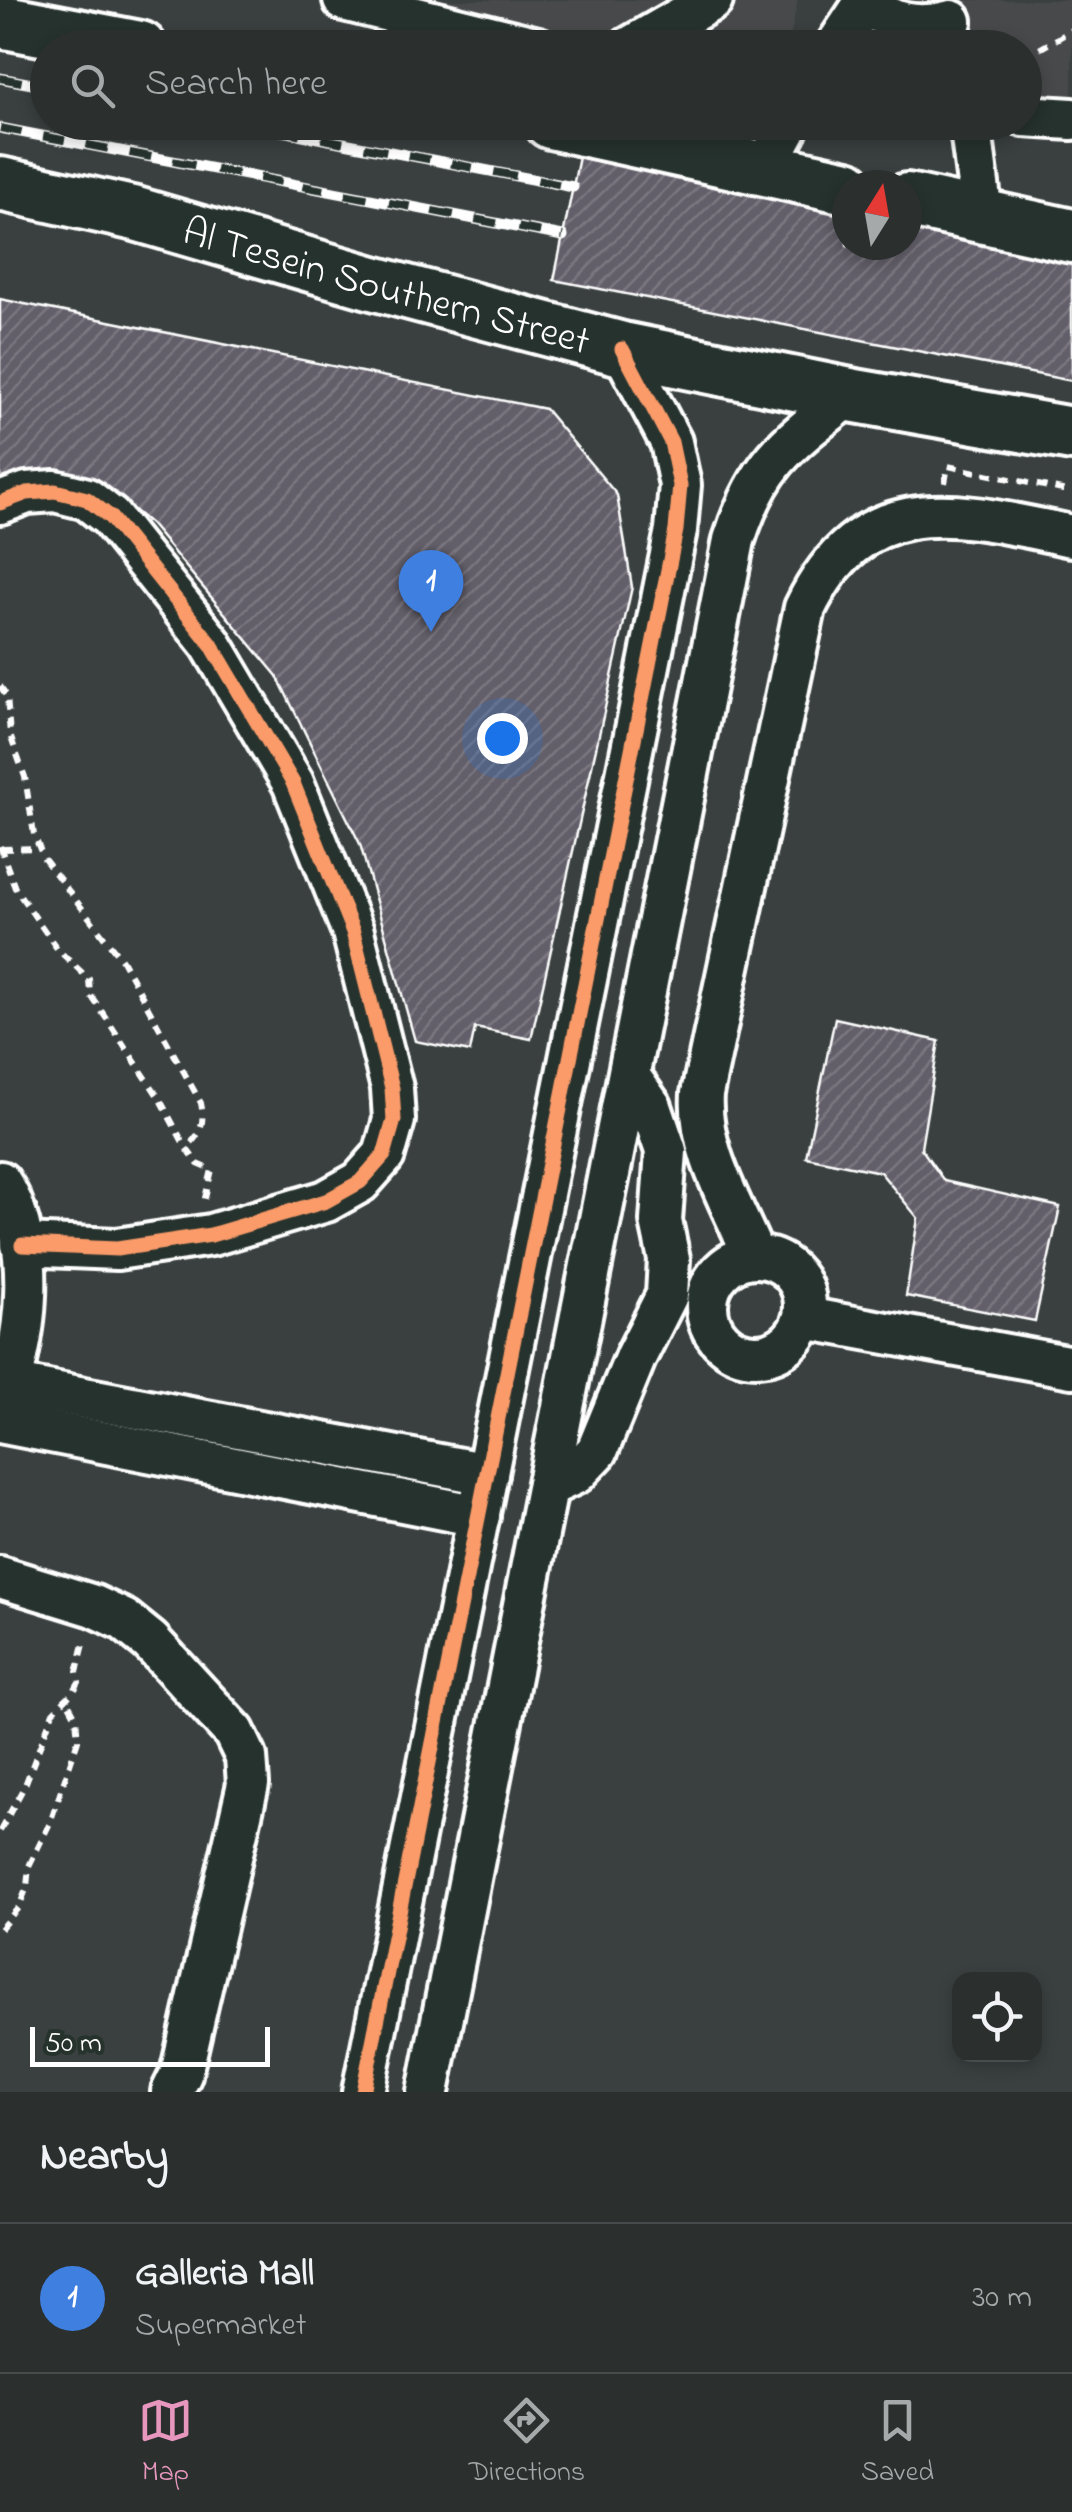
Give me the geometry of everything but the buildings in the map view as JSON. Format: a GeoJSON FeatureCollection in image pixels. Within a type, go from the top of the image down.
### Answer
{"type":"FeatureCollection","features":[{"type":"Feature","properties":{"kind":"main road"},"geometry":{"type":"LineString","coordinates":[[0,22],[43,30]]}},
{"type":"Feature","properties":{"kind":"main road"},"geometry":{"type":"LineString","coordinates":[[631,140],[832,184]]}},
{"type":"Feature","properties":{"kind":"main road","name":"Al Tesein Southern Street"},"geometry":{"type":"LineString","coordinates":[[0,184],[136,214],[373,283],[622,349],[1072,434]]}},
{"type":"Feature","properties":{"kind":"main road"},"geometry":{"type":"LineString","coordinates":[[922,203],[1072,236]]}},
{"type":"Feature","properties":{"kind":"street"},"geometry":{"type":"LineString","coordinates":[[660,30],[712,0]]}},
{"type":"Feature","properties":{"kind":"street"},"geometry":{"type":"LineString","coordinates":[[347,1],[465,30]]}},
{"type":"Feature","properties":{"kind":"street"},"geometry":{"type":"LineString","coordinates":[[847,30],[866,2],[883,17],[906,26],[953,23]]}},
{"type":"Feature","properties":{"kind":"street"},"geometry":{"type":"LineString","coordinates":[[1042,117],[1072,119]]}},
{"type":"Feature","properties":{"kind":"street"},"geometry":{"type":"LineString","coordinates":[[764,170],[780,140]]}},
{"type":"Feature","properties":{"kind":"street"},"geometry":{"type":"LineString","coordinates":[[972,140],[982,215]]}},
{"type":"Feature","properties":{"kind":"street"},"geometry":{"type":"LineString","coordinates":[[363,2092],[678,511],[680,485],[672,442],[622,349]]}},
{"type":"Feature","properties":{"kind":"street"},"geometry":{"type":"LineString","coordinates":[[428,2092],[742,517],[748,498],[771,462],[850,395]]}},
{"type":"Feature","properties":{"kind":"street"},"geometry":{"type":"LineString","coordinates":[[0,503],[27,493],[55,490],[86,499],[110,518],[211,644],[292,783],[353,932],[392,1088],[394,1120],[384,1155],[360,1182],[326,1202],[211,1235],[117,1248],[22,1245]]}},
{"type":"Feature","properties":{"kind":"street"},"geometry":{"type":"LineString","coordinates":[[678,511],[706,504],[721,506],[742,517]]}},
{"type":"Feature","properties":{"kind":"street"},"geometry":{"type":"LineString","coordinates":[[754,1256],[709,1150],[701,1112],[805,608],[816,585],[848,549],[890,523],[914,516],[964,514],[1072,536]]}},
{"type":"Feature","properties":{"kind":"street"},"geometry":{"type":"LineString","coordinates":[[548,1486],[576,1472],[605,1439],[636,1356],[667,1295],[669,1264],[662,1220],[666,1151],[651,1107],[629,1076]]}},
{"type":"Feature","properties":{"kind":"street"},"geometry":{"type":"LineString","coordinates":[[0,1182],[11,1198],[22,1245],[26,1310],[2,1400]]}},
{"type":"Feature","properties":{"kind":"street"},"geometry":{"type":"LineString","coordinates":[[754,1256],[770,1258],[795,1275],[806,1303],[804,1318],[789,1343],[762,1354],[734,1350],[709,1322],[708,1296],[718,1274],[734,1261],[754,1256]]}},
{"type":"Feature","properties":{"kind":"street"},"geometry":{"type":"LineString","coordinates":[[669,1264],[718,1274]]}},
{"type":"Feature","properties":{"kind":"street"},"geometry":{"type":"LineString","coordinates":[[661,1311],[709,1322]]}},
{"type":"Feature","properties":{"kind":"street"},"geometry":{"type":"LineString","coordinates":[[804,1318],[1072,1367]]}},
{"type":"Feature","properties":{"kind":"street"},"geometry":{"type":"LineString","coordinates":[[2,1400],[487,1474]]}},
{"type":"Feature","properties":{"kind":"street"},"geometry":{"type":"LineString","coordinates":[[2,1400],[479,1516]]}},
{"type":"Feature","properties":{"kind":"street"},"geometry":{"type":"LineString","coordinates":[[0,1577],[94,1606],[124,1620],[150,1641],[234,1732],[246,1757],[248,1784],[181,2074],[172,2092]]}},
{"type":"Feature","properties":{"kind":"path"},"geometry":{"type":"LineString","coordinates":[[1042,48],[1072,30]]}},
{"type":"Feature","properties":{"kind":"path"},"geometry":{"type":"LineString","coordinates":[[948,466],[1072,492]]}},
{"type":"Feature","properties":{"kind":"path"},"geometry":{"type":"LineString","coordinates":[[0,686],[7,696],[10,735],[25,777],[44,859],[122,960],[201,1104],[204,1120],[198,1136],[186,1148]]}},
{"type":"Feature","properties":{"kind":"path"},"geometry":{"type":"LineString","coordinates":[[39,848],[1,847],[15,888],[58,950],[89,979],[90,994],[158,1096],[186,1148],[198,1164],[212,1170],[204,1200],[211,1235]]}},
{"type":"Feature","properties":{"kind":"path"},"geometry":{"type":"LineString","coordinates":[[0,1831],[25,1785],[53,1712],[74,1692],[94,1606]]}},
{"type":"Feature","properties":{"kind":"path"},"geometry":{"type":"LineString","coordinates":[[0,1929],[23,1897],[29,1866],[50,1823],[78,1740],[76,1717],[65,1697]]}},
{"type":"Feature","properties":{"kind":"shaded area"},"geometry":{"type":"Polygon","coordinates":[[[371,0],[798,0],[792,30],[522,30],[371,0]]]}},
{"type":"Feature","properties":{"kind":"shaded area"},"geometry":{"type":"Polygon","coordinates":[[[887,0],[1072,0],[1072,110],[1042,104],[1042,30],[881,30],[887,0]]]}},
{"type":"Feature","properties":{"kind":"railway"},"geometry":{"type":"LineString","coordinates":[[0,78],[30,84]]}},
{"type":"Feature","properties":{"kind":"railway"},"geometry":{"type":"LineString","coordinates":[[0,128],[30,134]]}},
{"type":"Feature","properties":{"kind":"railway"},"geometry":{"type":"LineString","coordinates":[[63,140],[563,236]]}},
{"type":"Feature","properties":{"kind":"railway"},"geometry":{"type":"LineString","coordinates":[[329,140],[573,187]]}},
{"type":"Feature","properties":{"kind":"cycle path"},"geometry":{"type":"LineString","coordinates":[[363,2092],[676,530],[680,485],[671,442],[622,349]]}},
{"type":"Feature","properties":{"kind":"cycle path"},"geometry":{"type":"LineString","coordinates":[[0,503],[27,493],[55,491],[87,499],[110,517],[211,644],[293,783],[353,932],[392,1088],[394,1120],[384,1155],[360,1182],[326,1201],[211,1235],[117,1249],[22,1245]]}},
{"type":"Feature","properties":{"kind":"place","name":"Galleria Mall"},"geometry":{"type":"Point","coordinates":[431,632]}}]}
